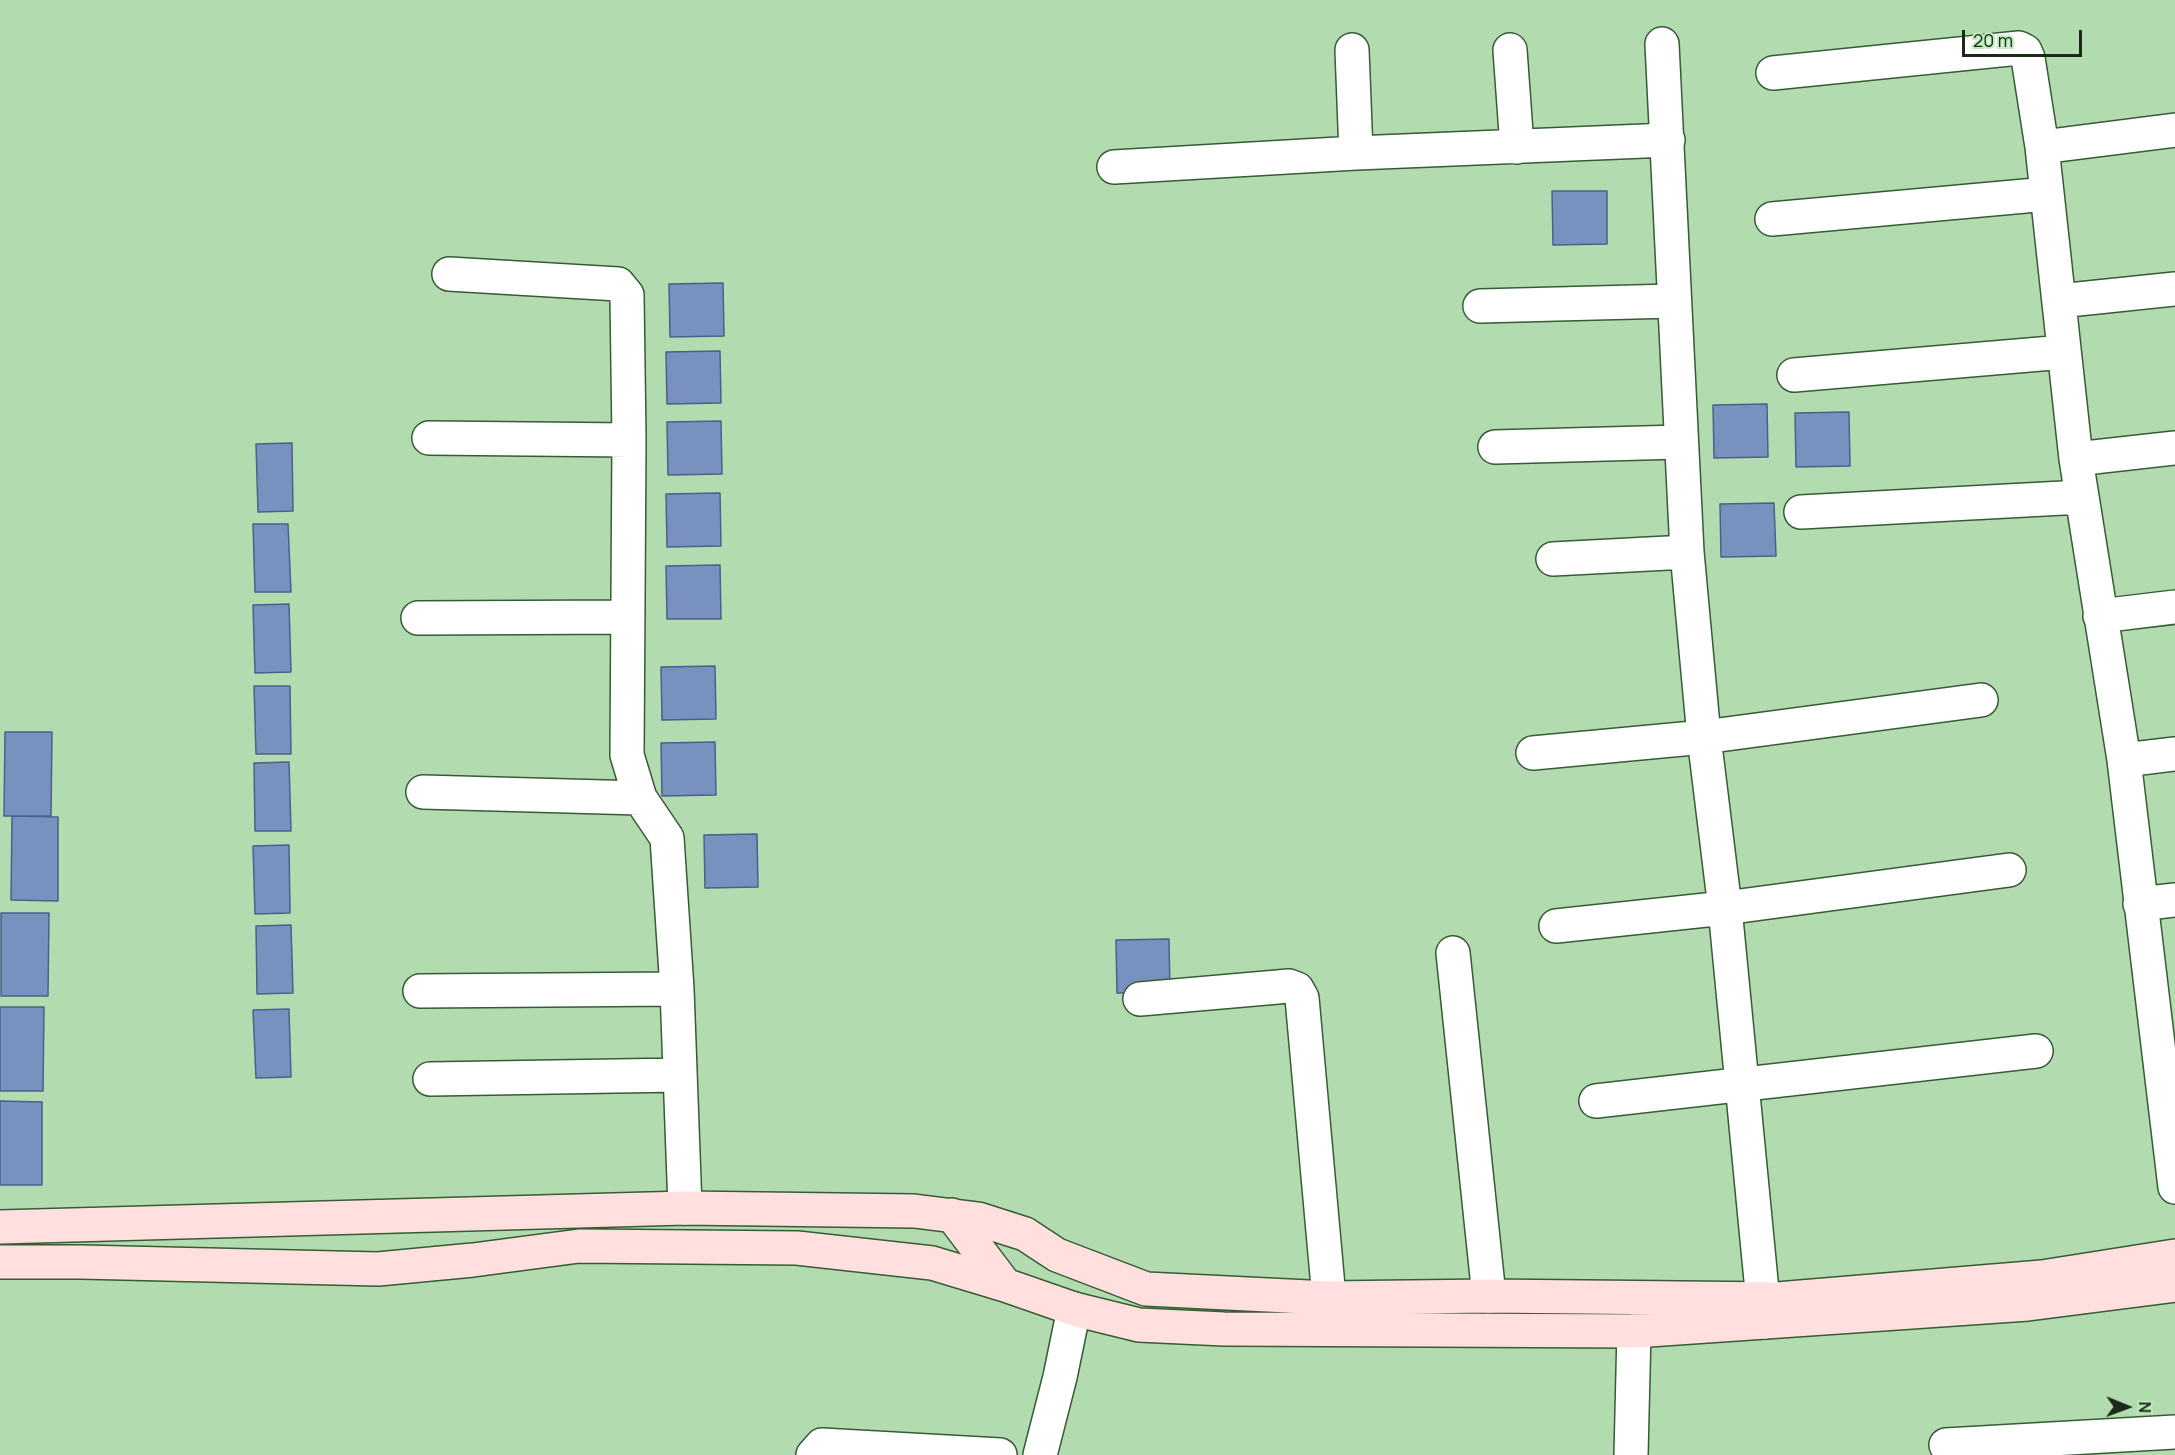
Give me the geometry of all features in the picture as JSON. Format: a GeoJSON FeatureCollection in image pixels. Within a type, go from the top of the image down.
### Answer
{"type":"FeatureCollection","features":[{"type":"Feature","properties":{"kind":"street"},"geometry":{"type":"LineString","coordinates":[[1662,44],[1687,552],[1704,737],[1725,908],[1763,1310]]}},
{"type":"Feature","properties":{"kind":"street"},"geometry":{"type":"LineString","coordinates":[[1773,74],[2019,48],[2025,51],[2028,58],[2042,147],[2076,459],[2124,760],[2140,904],[2167,1049],[2175,1187]]}},
{"type":"Feature","properties":{"kind":"street"},"geometry":{"type":"LineString","coordinates":[[1352,50],[1356,153]]}},
{"type":"Feature","properties":{"kind":"street"},"geometry":{"type":"LineString","coordinates":[[1510,50],[1517,147]]}},
{"type":"Feature","properties":{"kind":"street"},"geometry":{"type":"LineString","coordinates":[[2042,147],[2175,130]]}},
{"type":"Feature","properties":{"kind":"street"},"geometry":{"type":"LineString","coordinates":[[1114,167],[1356,153],[1668,140]]}},
{"type":"Feature","properties":{"kind":"street"},"geometry":{"type":"LineString","coordinates":[[1773,219],[2047,194]]}},
{"type":"Feature","properties":{"kind":"street"},"geometry":{"type":"LineString","coordinates":[[449,274],[618,284],[627,295],[629,440],[627,755],[640,798],[667,838],[677,989],[685,1208]]}},
{"type":"Feature","properties":{"kind":"street"},"geometry":{"type":"LineString","coordinates":[[2059,301],[2175,289]]}},
{"type":"Feature","properties":{"kind":"street"},"geometry":{"type":"LineString","coordinates":[[1480,306],[1673,301]]}},
{"type":"Feature","properties":{"kind":"street"},"geometry":{"type":"LineString","coordinates":[[1794,375],[2064,352]]}},
{"type":"Feature","properties":{"kind":"street"},"geometry":{"type":"LineString","coordinates":[[429,438],[629,440]]}},
{"type":"Feature","properties":{"kind":"street"},"geometry":{"type":"LineString","coordinates":[[1496,447],[1680,442]]}},
{"type":"Feature","properties":{"kind":"street"},"geometry":{"type":"LineString","coordinates":[[2076,459],[2175,448]]}},
{"type":"Feature","properties":{"kind":"street"},"geometry":{"type":"LineString","coordinates":[[1801,512],[2082,497]]}},
{"type":"Feature","properties":{"kind":"street"},"geometry":{"type":"LineString","coordinates":[[1553,559],[1687,552]]}},
{"type":"Feature","properties":{"kind":"street"},"geometry":{"type":"LineString","coordinates":[[2100,616],[2175,607]]}},
{"type":"Feature","properties":{"kind":"street"},"geometry":{"type":"LineString","coordinates":[[418,618],[628,618]]}},
{"type":"Feature","properties":{"kind":"street"},"geometry":{"type":"LineString","coordinates":[[1533,753],[1704,737],[1981,700]]}},
{"type":"Feature","properties":{"kind":"street"},"geometry":{"type":"LineString","coordinates":[[2124,760],[2175,754]]}},
{"type":"Feature","properties":{"kind":"street"},"geometry":{"type":"LineString","coordinates":[[423,792],[640,798]]}},
{"type":"Feature","properties":{"kind":"street"},"geometry":{"type":"LineString","coordinates":[[1556,926],[1725,908],[2009,870]]}},
{"type":"Feature","properties":{"kind":"street"},"geometry":{"type":"LineString","coordinates":[[2140,904],[2175,900]]}},
{"type":"Feature","properties":{"kind":"street"},"geometry":{"type":"LineString","coordinates":[[1453,954],[1489,1296]]}},
{"type":"Feature","properties":{"kind":"street"},"geometry":{"type":"LineString","coordinates":[[1140,999],[1289,986],[1297,989],[1302,998],[1329,1298]]}},
{"type":"Feature","properties":{"kind":"street"},"geometry":{"type":"LineString","coordinates":[[420,991],[677,989]]}},
{"type":"Feature","properties":{"kind":"street"},"geometry":{"type":"LineString","coordinates":[[1596,1101],[2036,1052]]}},
{"type":"Feature","properties":{"kind":"street"},"geometry":{"type":"LineString","coordinates":[[430,1079],[679,1075]]}},
{"type":"Feature","properties":{"kind":"street"},"geometry":{"type":"LineString","coordinates":[[0,1227],[685,1208],[914,1211],[978,1219],[1025,1234],[1057,1255],[1146,1289],[1329,1298],[1489,1296],[1763,1310],[2028,1304],[2175,1285]]}},
{"type":"Feature","properties":{"kind":"street"},"geometry":{"type":"LineString","coordinates":[[952,1215],[1005,1285]]}},
{"type":"Feature","properties":{"kind":"street"},"geometry":{"type":"LineString","coordinates":[[0,1262],[378,1269],[473,1260],[579,1246],[797,1248],[932,1263],[1074,1309],[1139,1325],[1224,1329],[1634,1331],[1763,1310],[2042,1277],[2175,1256]]}},
{"type":"Feature","properties":{"kind":"street"},"geometry":{"type":"LineString","coordinates":[[1125,1321],[1130,1283]]}},
{"type":"Feature","properties":{"kind":"street"},"geometry":{"type":"LineString","coordinates":[[1040,1455],[1074,1309]]}},
{"type":"Feature","properties":{"kind":"street"},"geometry":{"type":"LineString","coordinates":[[1631,1455],[1634,1331]]}},
{"type":"Feature","properties":{"kind":"street"},"geometry":{"type":"LineString","coordinates":[[1946,1445],[2175,1432]]}},
{"type":"Feature","properties":{"kind":"street"},"geometry":{"type":"LineString","coordinates":[[813,1455],[822,1445],[1000,1455]]}},
{"type":"Feature","properties":{"kind":"building"},"geometry":{"type":"Polygon","coordinates":[[[1552,191],[1607,191],[1607,244],[1553,245],[1552,191]]]}},
{"type":"Feature","properties":{"kind":"building"},"geometry":{"type":"Polygon","coordinates":[[[723,283],[724,336],[670,337],[669,284],[723,283]]]}},
{"type":"Feature","properties":{"kind":"building"},"geometry":{"type":"Polygon","coordinates":[[[720,351],[721,403],[667,404],[666,352],[720,351]]]}},
{"type":"Feature","properties":{"kind":"building"},"geometry":{"type":"Polygon","coordinates":[[[1767,404],[1768,457],[1714,458],[1713,405],[1767,404]]]}},
{"type":"Feature","properties":{"kind":"building"},"geometry":{"type":"Polygon","coordinates":[[[1849,412],[1850,466],[1796,467],[1795,413],[1849,412]]]}},
{"type":"Feature","properties":{"kind":"building"},"geometry":{"type":"Polygon","coordinates":[[[721,421],[722,474],[668,475],[667,422],[721,421]]]}},
{"type":"Feature","properties":{"kind":"building"},"geometry":{"type":"Polygon","coordinates":[[[292,443],[293,511],[258,512],[256,444],[292,443]]]}},
{"type":"Feature","properties":{"kind":"building"},"geometry":{"type":"Polygon","coordinates":[[[720,493],[721,546],[667,547],[666,494],[720,493]]]}},
{"type":"Feature","properties":{"kind":"building"},"geometry":{"type":"Polygon","coordinates":[[[1774,503],[1776,556],[1721,557],[1720,504],[1774,503]]]}},
{"type":"Feature","properties":{"kind":"building"},"geometry":{"type":"Polygon","coordinates":[[[253,524],[288,524],[291,592],[255,592],[253,524]]]}},
{"type":"Feature","properties":{"kind":"building"},"geometry":{"type":"Polygon","coordinates":[[[720,565],[721,619],[667,619],[666,566],[720,565]]]}},
{"type":"Feature","properties":{"kind":"building"},"geometry":{"type":"Polygon","coordinates":[[[289,604],[291,672],[255,673],[253,605],[289,604]]]}},
{"type":"Feature","properties":{"kind":"building"},"geometry":{"type":"Polygon","coordinates":[[[715,666],[716,719],[662,720],[661,667],[715,666]]]}},
{"type":"Feature","properties":{"kind":"building"},"geometry":{"type":"Polygon","coordinates":[[[254,686],[290,686],[291,754],[256,754],[254,686]]]}},
{"type":"Feature","properties":{"kind":"building"},"geometry":{"type":"Polygon","coordinates":[[[5,732],[52,732],[51,816],[4,816],[5,732]]]}},
{"type":"Feature","properties":{"kind":"building"},"geometry":{"type":"Polygon","coordinates":[[[715,742],[716,795],[662,796],[661,743],[715,742]]]}},
{"type":"Feature","properties":{"kind":"building"},"geometry":{"type":"Polygon","coordinates":[[[289,762],[291,831],[255,831],[254,763],[289,762]]]}},
{"type":"Feature","properties":{"kind":"building"},"geometry":{"type":"Polygon","coordinates":[[[12,816],[58,817],[58,901],[11,900],[12,816]]]}},
{"type":"Feature","properties":{"kind":"building"},"geometry":{"type":"Polygon","coordinates":[[[757,834],[758,887],[705,888],[704,835],[757,834]]]}},
{"type":"Feature","properties":{"kind":"building"},"geometry":{"type":"Polygon","coordinates":[[[289,845],[290,913],[255,914],[253,846],[289,845]]]}},
{"type":"Feature","properties":{"kind":"building"},"geometry":{"type":"Polygon","coordinates":[[[1,913],[49,913],[48,996],[1,996],[1,913]]]}},
{"type":"Feature","properties":{"kind":"building"},"geometry":{"type":"Polygon","coordinates":[[[291,925],[293,993],[257,994],[256,926],[291,925]]]}},
{"type":"Feature","properties":{"kind":"building"},"geometry":{"type":"Polygon","coordinates":[[[1169,939],[1170,992],[1117,993],[1116,940],[1169,939]]]}},
{"type":"Feature","properties":{"kind":"building"},"geometry":{"type":"Polygon","coordinates":[[[0,1007],[44,1007],[43,1091],[0,1091],[0,1007]]]}},
{"type":"Feature","properties":{"kind":"building"},"geometry":{"type":"Polygon","coordinates":[[[289,1009],[291,1077],[256,1078],[253,1010],[289,1009]]]}},
{"type":"Feature","properties":{"kind":"building"},"geometry":{"type":"Polygon","coordinates":[[[0,1101],[42,1102],[42,1185],[0,1185],[0,1101]]]}}]}
